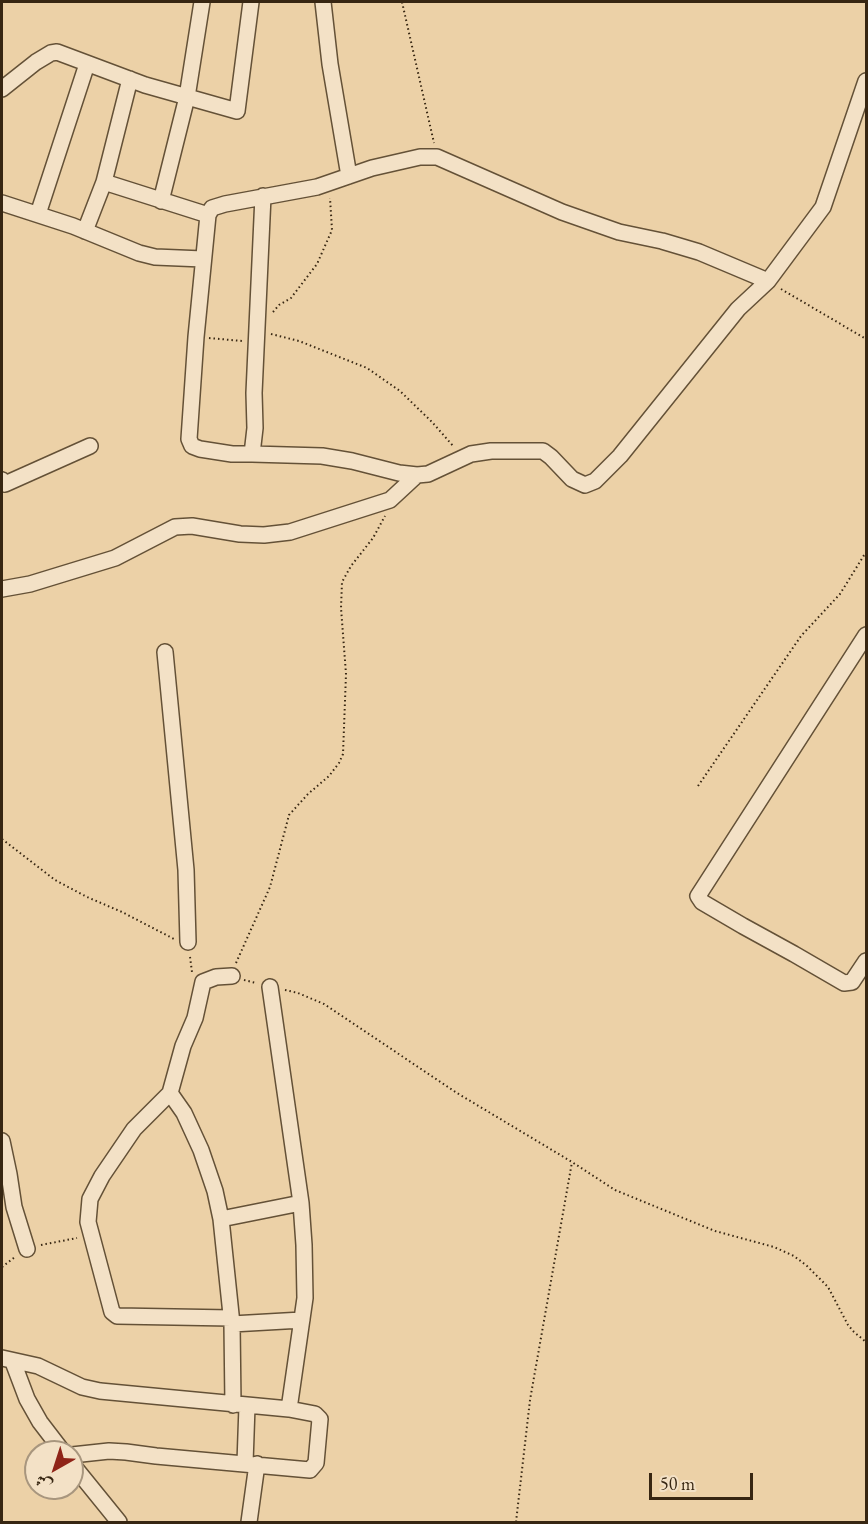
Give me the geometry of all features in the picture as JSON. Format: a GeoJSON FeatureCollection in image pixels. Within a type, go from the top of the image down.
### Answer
{"type":"FeatureCollection","features":[{"type":"Feature","properties":{"kind":"street"},"geometry":{"type":"LineString","coordinates":[[161,201],[187,97],[202,2]]}},
{"type":"Feature","properties":{"kind":"street"},"geometry":{"type":"LineString","coordinates":[[2,89],[36,62],[51,52],[57,52],[130,79],[234,111],[239,110],[251,2]]}},
{"type":"Feature","properties":{"kind":"street"},"geometry":{"type":"LineString","coordinates":[[323,2],[330,64],[349,176]]}},
{"type":"Feature","properties":{"kind":"street"},"geometry":{"type":"LineString","coordinates":[[38,214],[87,64]]}},
{"type":"Feature","properties":{"kind":"street"},"geometry":{"type":"LineString","coordinates":[[85,231],[104,182],[130,79]]}},
{"type":"Feature","properties":{"kind":"street"},"geometry":{"type":"LineString","coordinates":[[768,281],[699,252],[619,232],[562,212],[437,157],[420,157],[372,168],[327,183],[225,204],[212,208],[208,215],[196,337],[190,444],[200,449],[232,454],[322,456],[417,476],[428,474],[471,454],[491,451],[543,452],[580,484],[585,485],[595,481],[620,456],[738,309],[768,281],[824,207],[867,81]]}},
{"type":"Feature","properties":{"kind":"street"},"geometry":{"type":"LineString","coordinates":[[104,182],[208,215]]}},
{"type":"Feature","properties":{"kind":"street"},"geometry":{"type":"LineString","coordinates":[[252,454],[255,428],[254,393],[264,333],[263,196]]}},
{"type":"Feature","properties":{"kind":"street"},"geometry":{"type":"LineString","coordinates":[[2,203],[85,231],[139,254],[203,259]]}},
{"type":"Feature","properties":{"kind":"street"},"geometry":{"type":"LineString","coordinates":[[2,480],[5,484],[90,446]]}},
{"type":"Feature","properties":{"kind":"street"},"geometry":{"type":"LineString","coordinates":[[2,589],[30,584],[115,558],[175,527],[192,526],[240,534],[290,532],[390,500],[417,476]]}},
{"type":"Feature","properties":{"kind":"street"},"geometry":{"type":"LineString","coordinates":[[867,635],[698,896],[702,902],[844,984],[852,982],[867,961]]}},
{"type":"Feature","properties":{"kind":"street"},"geometry":{"type":"LineString","coordinates":[[165,652],[186,870],[188,942]]}},
{"type":"Feature","properties":{"kind":"street"},"geometry":{"type":"LineString","coordinates":[[232,976],[216,977],[203,982],[195,1018],[183,1046],[170,1093],[134,1129],[102,1176],[90,1199],[87,1214],[115,1315],[231,1321],[302,1320]]}},
{"type":"Feature","properties":{"kind":"street"},"geometry":{"type":"LineString","coordinates":[[270,987],[301,1203],[305,1279],[302,1320],[289,1409]]}},
{"type":"Feature","properties":{"kind":"street"},"geometry":{"type":"LineString","coordinates":[[170,1093],[184,1113],[201,1149],[215,1191],[221,1219],[240,1405],[251,1464],[249,1522]]}},
{"type":"Feature","properties":{"kind":"street"},"geometry":{"type":"LineString","coordinates":[[2,1141],[14,1207],[27,1249]]}},
{"type":"Feature","properties":{"kind":"street"},"geometry":{"type":"LineString","coordinates":[[221,1219],[301,1203]]}},
{"type":"Feature","properties":{"kind":"street"},"geometry":{"type":"LineString","coordinates":[[7,1360],[38,1366],[82,1388],[289,1409],[315,1414],[320,1419],[314,1467],[310,1470],[108,1451],[84,1454]]}},
{"type":"Feature","properties":{"kind":"street"},"geometry":{"type":"LineString","coordinates":[[7,1360],[40,1422],[54,1440]]}},
{"type":"Feature","properties":{"kind":"street"},"geometry":{"type":"LineString","coordinates":[[84,1478],[120,1522]]}},
{"type":"Feature","properties":{"kind":"path"},"geometry":{"type":"LineString","coordinates":[[402,2],[437,157]]}},
{"type":"Feature","properties":{"kind":"path"},"geometry":{"type":"LineString","coordinates":[[271,315],[279,305],[291,298],[317,264],[332,230],[332,203],[327,183]]}},
{"type":"Feature","properties":{"kind":"path"},"geometry":{"type":"LineString","coordinates":[[768,281],[867,339]]}},
{"type":"Feature","properties":{"kind":"path"},"geometry":{"type":"LineString","coordinates":[[196,337],[264,333],[299,341],[366,368],[400,391],[432,422],[463,458]]}},
{"type":"Feature","properties":{"kind":"path"},"geometry":{"type":"LineString","coordinates":[[390,500],[382,525],[351,566],[342,582],[341,608],[346,674],[343,754],[329,776],[289,815],[270,887],[240,952],[232,976],[298,993],[324,1004],[457,1094],[615,1190],[715,1231],[774,1247],[794,1256],[828,1287],[848,1325],[867,1342]]}},
{"type":"Feature","properties":{"kind":"path"},"geometry":{"type":"LineString","coordinates":[[698,786],[801,636],[840,594],[867,552]]}},
{"type":"Feature","properties":{"kind":"path"},"geometry":{"type":"LineString","coordinates":[[2,839],[55,880],[162,934],[188,942],[190,969],[203,982]]}},
{"type":"Feature","properties":{"kind":"path"},"geometry":{"type":"LineString","coordinates":[[516,1522],[530,1400],[572,1162]]}},
{"type":"Feature","properties":{"kind":"path"},"geometry":{"type":"LineString","coordinates":[[2,1267],[27,1249],[92,1236]]}}]}
